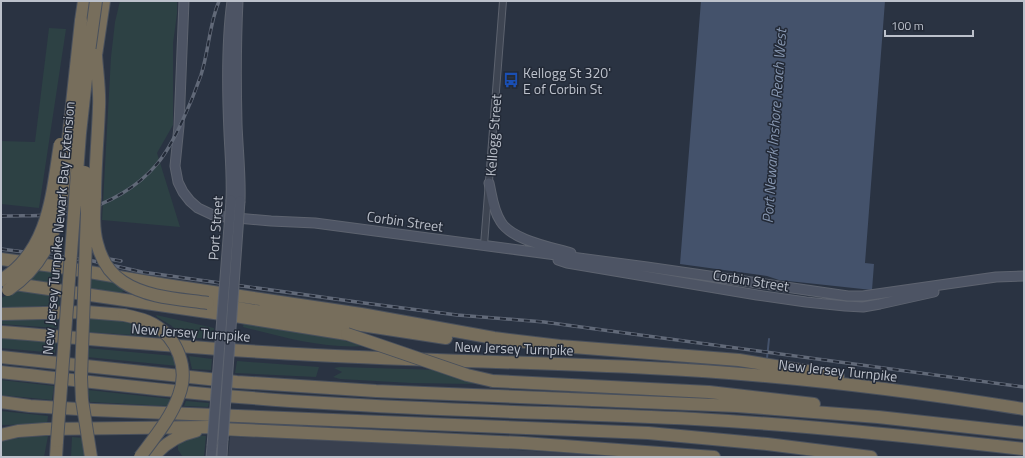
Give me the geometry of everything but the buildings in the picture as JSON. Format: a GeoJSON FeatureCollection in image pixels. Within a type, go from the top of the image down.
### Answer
{"type":"FeatureCollection","features":[{"type":"Feature","properties":{"kind":"highway"},"geometry":{"type":"LineString","coordinates":[[84,1],[53,186],[44,227],[38,242],[3,287],[228,315],[347,334]]}},
{"type":"Feature","properties":{"kind":"highway","name":"New Jersey Turnpike Newark Bay Extension"},"geometry":{"type":"LineString","coordinates":[[64,457],[58,441],[59,411],[80,133],[88,52],[96,1]]}},
{"type":"Feature","properties":{"kind":"highway","name":"New Jersey Turnpike Newark Bay Extension"},"geometry":{"type":"LineString","coordinates":[[56,457],[90,109],[104,1]]}},
{"type":"Feature","properties":{"kind":"highway"},"geometry":{"type":"LineString","coordinates":[[96,55],[100,105],[94,223],[97,242],[101,256],[112,273],[122,282],[135,289],[154,294],[261,311],[328,327],[467,375],[493,381],[732,394],[845,408],[878,417]]}},
{"type":"Feature","properties":{"kind":"highway"},"geometry":{"type":"LineString","coordinates":[[85,172],[87,213],[81,373],[82,400],[91,457]]}},
{"type":"Feature","properties":{"kind":"highway"},"geometry":{"type":"LineString","coordinates":[[1,259],[368,315],[479,336],[560,346],[750,362],[835,376],[871,388]]}},
{"type":"Feature","properties":{"kind":"highway"},"geometry":{"type":"LineString","coordinates":[[261,311],[277,312],[470,341],[538,346],[560,346]]}},
{"type":"Feature","properties":{"kind":"highway"},"geometry":{"type":"LineString","coordinates":[[1,314],[87,312],[124,315],[147,322],[163,331],[177,349],[183,368],[182,385],[174,408],[140,457]]}},
{"type":"Feature","properties":{"kind":"highway","name":"New Jersey Turnpike"},"geometry":{"type":"LineString","coordinates":[[1,332],[316,356],[663,368],[795,379],[1024,409]]}},
{"type":"Feature","properties":{"kind":"highway"},"geometry":{"type":"LineString","coordinates":[[1,357],[238,382],[301,387],[729,406],[878,417],[1024,433]]}},
{"type":"Feature","properties":{"kind":"highway"},"geometry":{"type":"LineString","coordinates":[[1,372],[250,398],[337,404],[763,424],[893,434],[1024,449]]}},
{"type":"Feature","properties":{"kind":"highway"},"geometry":{"type":"LineString","coordinates":[[1,402],[30,406],[102,410],[648,433],[768,444],[871,457]]}},
{"type":"Feature","properties":{"kind":"highway"},"geometry":{"type":"LineString","coordinates":[[1,435],[18,431],[188,427],[209,427],[222,435]]}},
{"type":"Feature","properties":{"kind":"highway"},"geometry":{"type":"LineString","coordinates":[[153,457],[167,443],[179,436],[195,431],[222,435],[529,443],[714,457]]}},
{"type":"Feature","properties":{"kind":"highway"},"geometry":{"type":"LineString","coordinates":[[50,457],[58,441]]}},
{"type":"Feature","properties":{"kind":"main road","name":"Corbin Street"},"geometry":{"type":"LineString","coordinates":[[184,1],[179,126],[175,166],[178,182],[183,192],[190,201],[208,214],[224,217],[271,221],[315,223],[848,296],[863,296],[996,277],[1024,276]]}},
{"type":"Feature","properties":{"kind":"main road"},"geometry":{"type":"LineString","coordinates":[[228,1],[228,29]]}},
{"type":"Feature","properties":{"kind":"main road","name":"Port Street"},"geometry":{"type":"LineString","coordinates":[[222,457],[222,435],[236,201],[232,179],[229,119],[228,29],[232,1]]}},
{"type":"Feature","properties":{"kind":"main road","name":"Port Street"},"geometry":{"type":"LineString","coordinates":[[211,457],[236,201],[240,180],[236,40],[238,1]]}},
{"type":"Feature","properties":{"kind":"main road"},"geometry":{"type":"LineString","coordinates":[[489,183],[494,208],[501,223],[512,233],[591,260]]}},
{"type":"Feature","properties":{"kind":"main road","name":"Corbin Street"},"geometry":{"type":"LineString","coordinates":[[535,253],[567,263],[606,270],[757,295],[845,306],[880,304],[938,291],[964,282]]}},
{"type":"Feature","properties":{"kind":"street","name":"Kellogg Street"},"geometry":{"type":"LineString","coordinates":[[484,246],[503,1]]}},
{"type":"Feature","properties":{"kind":"shaded area"},"geometry":{"type":"Polygon","coordinates":[[[230,437],[317,438],[633,457],[228,457],[230,437]]]}},
{"type":"Feature","properties":{"kind":"green space"},"geometry":{"type":"Polygon","coordinates":[[[120,1],[177,1],[177,14],[173,43],[173,125],[157,153],[180,227],[102,220],[111,57],[115,22],[120,1]]]}},
{"type":"Feature","properties":{"kind":"green space"},"geometry":{"type":"Polygon","coordinates":[[[49,28],[66,29],[39,208],[1,204],[1,141],[35,142],[49,28]]]}},
{"type":"Feature","properties":{"kind":"green space"},"geometry":{"type":"Polygon","coordinates":[[[39,267],[62,271],[60,285],[26,281],[39,267]]]}},
{"type":"Feature","properties":{"kind":"green space"},"geometry":{"type":"Polygon","coordinates":[[[89,276],[110,279],[125,290],[119,294],[89,290],[89,276]]]}},
{"type":"Feature","properties":{"kind":"green space"},"geometry":{"type":"Polygon","coordinates":[[[16,291],[60,294],[59,305],[1,308],[1,298],[16,291]]]}},
{"type":"Feature","properties":{"kind":"green space"},"geometry":{"type":"Polygon","coordinates":[[[87,314],[140,323],[163,337],[87,332],[87,314]]]}},
{"type":"Feature","properties":{"kind":"green space"},"geometry":{"type":"Polygon","coordinates":[[[156,315],[214,328],[213,338],[180,338],[172,326],[156,315]]]}},
{"type":"Feature","properties":{"kind":"green space"},"geometry":{"type":"Polygon","coordinates":[[[58,317],[57,328],[1,324],[1,319],[58,317]]]}},
{"type":"Feature","properties":{"kind":"green space"},"geometry":{"type":"Polygon","coordinates":[[[244,321],[311,332],[365,346],[334,346],[273,335],[243,327],[244,321]]]}},
{"type":"Feature","properties":{"kind":"green space"},"geometry":{"type":"Polygon","coordinates":[[[1,338],[56,342],[55,353],[1,348],[1,338]]]}},
{"type":"Feature","properties":{"kind":"green space"},"geometry":{"type":"Polygon","coordinates":[[[87,348],[175,356],[178,366],[87,357],[87,348]]]}},
{"type":"Feature","properties":{"kind":"green space"},"geometry":{"type":"Polygon","coordinates":[[[189,356],[212,359],[211,370],[192,369],[189,356]]]}},
{"type":"Feature","properties":{"kind":"green space"},"geometry":{"type":"Polygon","coordinates":[[[237,361],[319,367],[316,377],[235,373],[237,361]]]}},
{"type":"Feature","properties":{"kind":"green space"},"geometry":{"type":"Polygon","coordinates":[[[334,368],[439,370],[474,384],[411,383],[340,379],[333,377],[342,372],[334,368]]]}},
{"type":"Feature","properties":{"kind":"green space"},"geometry":{"type":"Polygon","coordinates":[[[1,380],[54,386],[52,400],[1,395],[1,380]]]}},
{"type":"Feature","properties":{"kind":"green space"},"geometry":{"type":"Polygon","coordinates":[[[88,390],[171,399],[168,406],[90,402],[88,390]]]}},
{"type":"Feature","properties":{"kind":"green space"},"geometry":{"type":"Polygon","coordinates":[[[186,401],[209,403],[208,407],[184,406],[186,401]]]}},
{"type":"Feature","properties":{"kind":"green space"},"geometry":{"type":"Polygon","coordinates":[[[1,411],[48,416],[47,424],[2,425],[1,411]]]}},
{"type":"Feature","properties":{"kind":"green space"},"geometry":{"type":"Polygon","coordinates":[[[195,435],[206,436],[204,457],[183,457],[178,450],[178,442],[195,435]]]}},
{"type":"Feature","properties":{"kind":"green space"},"geometry":{"type":"Polygon","coordinates":[[[48,436],[44,457],[1,457],[1,442],[24,437],[48,436]]]}},
{"type":"Feature","properties":{"kind":"green space"},"geometry":{"type":"Polygon","coordinates":[[[72,437],[84,438],[86,457],[71,457],[72,437]]]}},
{"type":"Feature","properties":{"kind":"water","name":"Port Newark Inshore Reach West"},"geometry":{"type":"Polygon","coordinates":[[[701,1],[885,1],[865,263],[874,264],[872,290],[779,280],[767,276],[680,264],[701,1]]]}},
{"type":"Feature","properties":{"kind":"waterway"},"geometry":{"type":"LineString","coordinates":[[767,358],[769,339]]}},
{"type":"Feature","properties":{"kind":"railway"},"geometry":{"type":"LineString","coordinates":[[1,216],[61,214],[80,211],[101,204],[122,194],[141,180],[157,164],[170,145],[193,97],[204,66],[213,19],[219,1]]}},
{"type":"Feature","properties":{"kind":"railway"},"geometry":{"type":"LineString","coordinates":[[1,249],[93,261],[142,272],[364,303],[457,315],[544,322],[1024,387]]}},
{"type":"Feature","properties":{"kind":"railway"},"geometry":{"type":"LineString","coordinates":[[103,258],[121,261]]}},
{"type":"Feature","properties":{"kind":"place","name":"Kellogg St 320' E of Corbin St"},"geometry":{"type":"Point","coordinates":[511,80]}}]}
